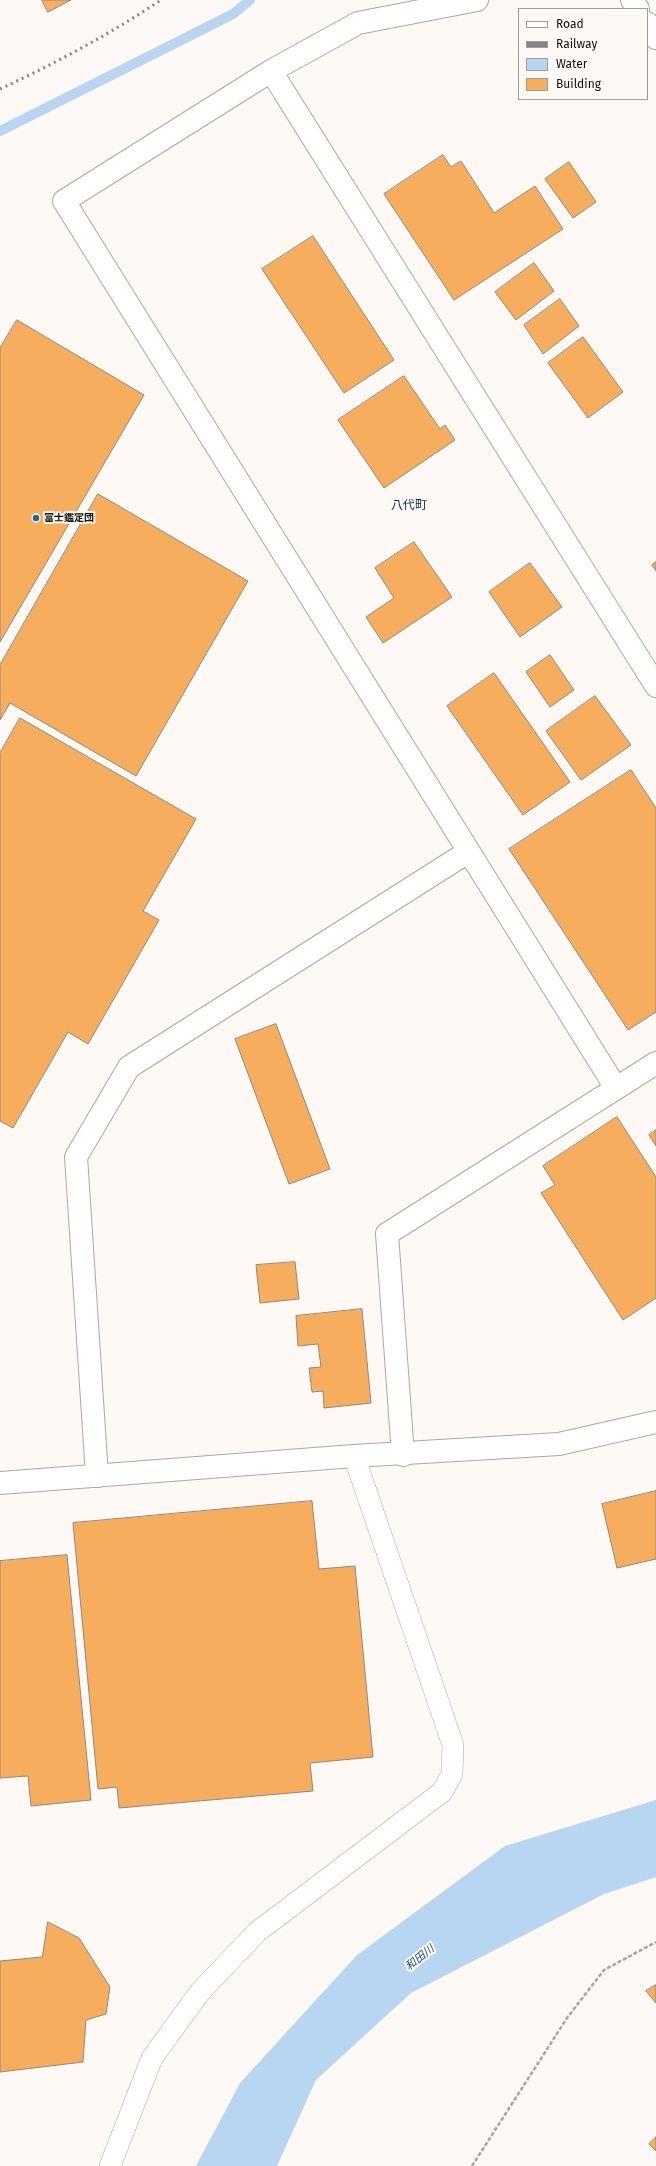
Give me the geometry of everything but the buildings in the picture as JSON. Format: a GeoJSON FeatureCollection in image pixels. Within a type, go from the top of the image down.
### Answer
{"type":"FeatureCollection","features":[{"type":"Feature","properties":{"kind":"street"},"geometry":{"type":"LineString","coordinates":[[477,0],[358,23],[271,71],[64,201],[616,1088]]}},
{"type":"Feature","properties":{"kind":"street"},"geometry":{"type":"LineString","coordinates":[[648,25],[656,38]]}},
{"type":"Feature","properties":{"kind":"street"},"geometry":{"type":"LineString","coordinates":[[271,71],[656,686]]}},
{"type":"Feature","properties":{"kind":"street"},"geometry":{"type":"LineString","coordinates":[[97,1476],[76,1157],[129,1067],[468,852]]}},
{"type":"Feature","properties":{"kind":"street"},"geometry":{"type":"LineString","coordinates":[[403,1455],[387,1234],[656,1063]]}},
{"type":"Feature","properties":{"kind":"street"},"geometry":{"type":"LineString","coordinates":[[0,1483],[354,1456],[403,1455],[560,1444],[656,1422]]}},
{"type":"Feature","properties":{"kind":"lane"},"geometry":{"type":"LineString","coordinates":[[110,2166],[152,2058],[200,1992],[257,1932],[442,1792],[452,1774],[453,1745],[354,1456]]}},
{"type":"Feature","properties":{"kind":"path"},"geometry":{"type":"LineString","coordinates":[[472,2166],[567,2018],[604,1970],[656,1942]]}},
{"type":"Feature","properties":{"kind":"water","name":"和田川"},"geometry":{"type":"Polygon","coordinates":[[[656,1800],[656,1877],[604,1894],[411,1993],[316,2080],[277,2166],[196,2166],[240,2083],[357,1955],[505,1846],[656,1800]]]}},
{"type":"Feature","properties":{"kind":"waterway"},"geometry":{"type":"LineString","coordinates":[[0,131],[233,14],[250,0]]}},
{"type":"Feature","properties":{"kind":"railway"},"geometry":{"type":"LineString","coordinates":[[0,89],[82,48],[161,0]]}},
{"type":"Feature","properties":{"kind":"place","name":"富士鑑定団"},"geometry":{"type":"Point","coordinates":[36,518]}},
{"type":"Feature","properties":{"kind":"district","name":"八代町"},"geometry":{"type":"Point","coordinates":[409,506]}}]}
